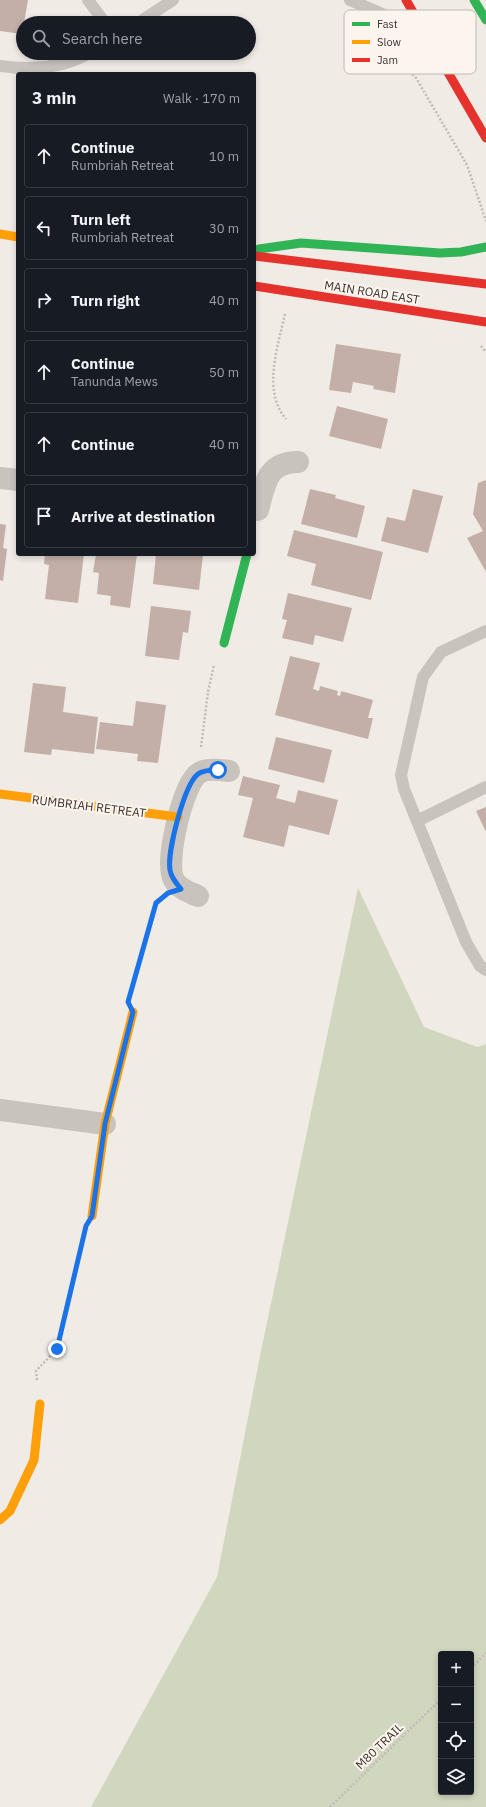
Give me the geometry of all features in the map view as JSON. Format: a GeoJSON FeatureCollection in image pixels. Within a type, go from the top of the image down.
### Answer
{"type":"FeatureCollection","features":[{"type":"Feature","properties":{"kind":"main road"},"geometry":{"type":"LineString","coordinates":[[406,0],[412,10]]}},
{"type":"Feature","properties":{"kind":"main road"},"geometry":{"type":"LineString","coordinates":[[474,0],[486,20]]}},
{"type":"Feature","properties":{"kind":"main road"},"geometry":{"type":"LineString","coordinates":[[450,74],[486,138]]}},
{"type":"Feature","properties":{"kind":"main road"},"geometry":{"type":"LineString","coordinates":[[0,234],[16,237]]}},
{"type":"Feature","properties":{"kind":"main road"},"geometry":{"type":"LineString","coordinates":[[256,250],[301,243],[440,253],[461,252],[486,247]]}},
{"type":"Feature","properties":{"kind":"main road","name":"MAIN ROAD EAST"},"geometry":{"type":"LineString","coordinates":[[256,256],[486,284]]}},
{"type":"Feature","properties":{"kind":"main road","name":"MAIN ROAD EAST"},"geometry":{"type":"LineString","coordinates":[[256,286],[486,322]]}},
{"type":"Feature","properties":{"kind":"main road"},"geometry":{"type":"LineString","coordinates":[[224,643],[246,556]]}},
{"type":"Feature","properties":{"kind":"main road","name":"RUMBRIAH RETREAT"},"geometry":{"type":"LineString","coordinates":[[0,794],[178,817]]}},
{"type":"Feature","properties":{"kind":"main road"},"geometry":{"type":"LineString","coordinates":[[92,1216],[105,1124],[133,1012]]}},
{"type":"Feature","properties":{"kind":"main road"},"geometry":{"type":"LineString","coordinates":[[0,1520],[10,1511],[34,1460],[40,1404]]}},
{"type":"Feature","properties":{"kind":"street"},"geometry":{"type":"LineString","coordinates":[[256,512],[266,480],[275,467],[287,462],[298,462]]}},
{"type":"Feature","properties":{"kind":"street"},"geometry":{"type":"LineString","coordinates":[[0,478],[16,480]]}},
{"type":"Feature","properties":{"kind":"street"},"geometry":{"type":"LineString","coordinates":[[189,892],[173,880],[170,870],[171,852],[178,817],[191,781],[199,773],[210,770],[229,771]]}},
{"type":"Feature","properties":{"kind":"street"},"geometry":{"type":"LineString","coordinates":[[0,1110],[105,1124]]}},
{"type":"Feature","properties":{"kind":"lane"},"geometry":{"type":"LineString","coordinates":[[88,0],[100,16]]}},
{"type":"Feature","properties":{"kind":"lane"},"geometry":{"type":"LineString","coordinates":[[149,16],[173,0]]}},
{"type":"Feature","properties":{"kind":"lane"},"geometry":{"type":"LineString","coordinates":[[350,0],[372,10]]}},
{"type":"Feature","properties":{"kind":"lane"},"geometry":{"type":"LineString","coordinates":[[0,66],[18,68],[48,68],[74,60]]}},
{"type":"Feature","properties":{"kind":"lane"},"geometry":{"type":"LineString","coordinates":[[486,631],[441,652],[423,677],[401,775],[404,789],[466,942],[480,966],[486,970]]}},
{"type":"Feature","properties":{"kind":"lane"},"geometry":{"type":"LineString","coordinates":[[417,821],[486,787]]}},
{"type":"Feature","properties":{"kind":"path"},"geometry":{"type":"LineString","coordinates":[[412,74],[416,78],[467,165],[486,221]]}},
{"type":"Feature","properties":{"kind":"path"},"geometry":{"type":"LineString","coordinates":[[285,314],[275,362],[274,380],[276,397],[282,414],[286,419]]}},
{"type":"Feature","properties":{"kind":"path"},"geometry":{"type":"LineString","coordinates":[[199,773],[208,692],[218,651],[224,643]]}},
{"type":"Feature","properties":{"kind":"path"},"geometry":{"type":"LineString","coordinates":[[133,1012],[128,1002],[156,903],[168,893],[189,892]]}},
{"type":"Feature","properties":{"kind":"path"},"geometry":{"type":"LineString","coordinates":[[40,1404],[36,1371],[57,1349],[86,1226],[92,1216]]}},
{"type":"Feature","properties":{"kind":"path"},"geometry":{"type":"LineString","coordinates":[[474,1665],[486,1653]]}},
{"type":"Feature","properties":{"kind":"path","name":"M80 TRAIL"},"geometry":{"type":"LineString","coordinates":[[330,1807],[438,1702]]}},
{"type":"Feature","properties":{"kind":"green space"},"geometry":{"type":"Polygon","coordinates":[[[358,888],[424,1027],[477,1047],[486,1044],[486,1807],[91,1807],[217,1577],[260,1356],[358,888]]]}},
{"type":"Feature","properties":{"kind":"building"},"geometry":{"type":"Polygon","coordinates":[[[0,0],[28,0],[25,16],[16,16],[16,33],[0,31],[0,0]]]}},
{"type":"Feature","properties":{"kind":"building"},"geometry":{"type":"Polygon","coordinates":[[[336,344],[401,354],[395,393],[373,389],[374,386],[353,382],[351,393],[329,390],[336,344]]]}},
{"type":"Feature","properties":{"kind":"building"},"geometry":{"type":"Polygon","coordinates":[[[337,406],[388,419],[381,449],[329,436],[337,406]]]}},
{"type":"Feature","properties":{"kind":"building"},"geometry":{"type":"Polygon","coordinates":[[[486,480],[486,572],[467,538],[483,531],[473,514],[478,483],[486,480]]]}},
{"type":"Feature","properties":{"kind":"building"},"geometry":{"type":"Polygon","coordinates":[[[310,489],[336,495],[335,498],[365,506],[357,538],[301,524],[310,489]]]}},
{"type":"Feature","properties":{"kind":"building"},"geometry":{"type":"Polygon","coordinates":[[[413,489],[443,496],[428,553],[381,541],[387,517],[405,521],[413,489]]]}},
{"type":"Feature","properties":{"kind":"building"},"geometry":{"type":"Polygon","coordinates":[[[0,524],[6,525],[3,548],[7,549],[3,581],[0,580],[0,524]]]}},
{"type":"Feature","properties":{"kind":"building"},"geometry":{"type":"Polygon","coordinates":[[[294,530],[383,552],[371,600],[311,585],[316,564],[287,556],[294,530]]]}},
{"type":"Feature","properties":{"kind":"building"},"geometry":{"type":"Polygon","coordinates":[[[45,556],[84,556],[78,603],[45,599],[49,565],[44,564],[45,556]]]}},
{"type":"Feature","properties":{"kind":"building"},"geometry":{"type":"Polygon","coordinates":[[[96,556],[137,556],[130,608],[110,605],[111,596],[97,594],[99,573],[93,572],[96,556]]]}},
{"type":"Feature","properties":{"kind":"building"},"geometry":{"type":"Polygon","coordinates":[[[156,556],[203,556],[199,590],[153,584],[156,556]]]}},
{"type":"Feature","properties":{"kind":"building"},"geometry":{"type":"Polygon","coordinates":[[[288,593],[352,608],[343,642],[315,635],[313,645],[282,638],[287,620],[282,619],[288,593]]]}},
{"type":"Feature","properties":{"kind":"building"},"geometry":{"type":"Polygon","coordinates":[[[151,606],[191,611],[188,633],[183,632],[179,660],[145,656],[151,606]]]}},
{"type":"Feature","properties":{"kind":"building"},"geometry":{"type":"Polygon","coordinates":[[[290,656],[320,663],[313,689],[319,691],[320,686],[338,691],[337,695],[340,696],[341,691],[373,700],[368,718],[373,718],[368,739],[275,715],[290,656]]]}},
{"type":"Feature","properties":{"kind":"building"},"geometry":{"type":"Polygon","coordinates":[[[33,683],[66,687],[63,712],[98,717],[94,754],[52,749],[51,755],[24,752],[33,683]]]}},
{"type":"Feature","properties":{"kind":"building"},"geometry":{"type":"Polygon","coordinates":[[[136,701],[166,705],[158,763],[137,761],[138,754],[96,749],[100,722],[133,726],[136,701]]]}},
{"type":"Feature","properties":{"kind":"building"},"geometry":{"type":"Polygon","coordinates":[[[276,737],[332,750],[324,783],[268,769],[276,737]]]}},
{"type":"Feature","properties":{"kind":"building"},"geometry":{"type":"Polygon","coordinates":[[[243,776],[280,785],[276,798],[295,803],[298,790],[338,800],[329,835],[289,825],[284,847],[243,837],[253,798],[238,795],[243,776]]]}},
{"type":"Feature","properties":{"kind":"building"},"geometry":{"type":"Polygon","coordinates":[[[486,807],[486,832],[476,811],[486,807]]]}},
{"type":"Feature","properties":{"kind":"traffic: fast"},"geometry":{"type":"LineString","coordinates":[[474,0],[486,20]]}},
{"type":"Feature","properties":{"kind":"traffic: fast"},"geometry":{"type":"LineString","coordinates":[[259,249],[301,243],[440,253],[461,252],[486,247]]}},
{"type":"Feature","properties":{"kind":"traffic: fast"},"geometry":{"type":"LineString","coordinates":[[224,643],[246,556]]}},
{"type":"Feature","properties":{"kind":"traffic: slow"},"geometry":{"type":"LineString","coordinates":[[0,234],[16,237]]}},
{"type":"Feature","properties":{"kind":"traffic: slow"},"geometry":{"type":"LineString","coordinates":[[0,794],[178,817]]}},
{"type":"Feature","properties":{"kind":"traffic: slow"},"geometry":{"type":"LineString","coordinates":[[92,1216],[105,1124],[133,1012]]}},
{"type":"Feature","properties":{"kind":"traffic: slow"},"geometry":{"type":"LineString","coordinates":[[0,1520],[10,1511],[34,1460],[40,1404]]}},
{"type":"Feature","properties":{"kind":"traffic: jam"},"geometry":{"type":"LineString","coordinates":[[406,0],[412,10]]}},
{"type":"Feature","properties":{"kind":"traffic: jam"},"geometry":{"type":"LineString","coordinates":[[449,74],[486,138]]}},
{"type":"Feature","properties":{"kind":"traffic: jam"},"geometry":{"type":"LineString","coordinates":[[256,256],[486,284]]}},
{"type":"Feature","properties":{"kind":"traffic: jam"},"geometry":{"type":"LineString","coordinates":[[256,286],[486,322]]}},
{"type":"Feature","properties":{"kind":"route"},"geometry":{"type":"LineString","coordinates":[[57,1349],[86,1226],[92,1216],[105,1124],[133,1012],[128,1002],[156,903],[168,893],[181,889],[173,880],[170,870],[171,852],[178,817],[191,781],[199,773],[210,770],[218,770]]}}]}
